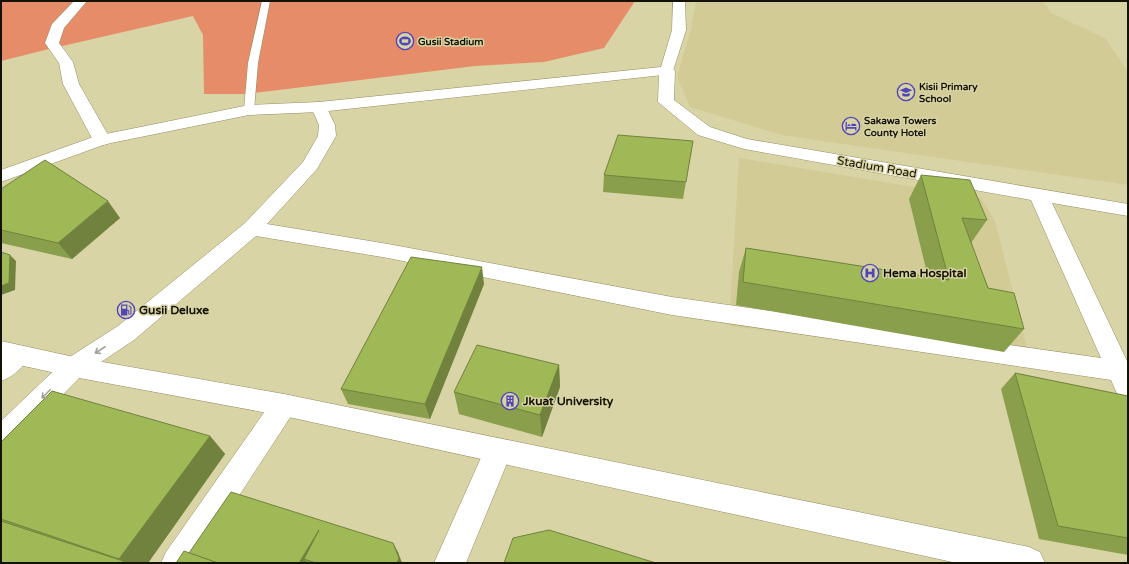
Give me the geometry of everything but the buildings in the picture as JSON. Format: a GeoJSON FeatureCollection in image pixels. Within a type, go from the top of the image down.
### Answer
{"type":"FeatureCollection","features":[{"type":"Feature","properties":{"kind":"main road"},"geometry":{"type":"LineString","coordinates":[[81,1],[57,27],[52,43],[57,52],[66,62],[71,84],[102,140]]}},
{"type":"Feature","properties":{"kind":"main road"},"geometry":{"type":"LineString","coordinates":[[1,176],[102,140],[249,110],[319,107],[667,71],[679,30],[679,1]]}},
{"type":"Feature","properties":{"kind":"main road","name":"Stadium Road"},"geometry":{"type":"LineString","coordinates":[[667,71],[666,102],[704,131],[744,144],[1128,210]]}},
{"type":"Feature","properties":{"kind":"main road"},"geometry":{"type":"LineString","coordinates":[[1,439],[74,367],[126,333],[252,228],[311,165],[327,136],[327,124],[319,107]]}},
{"type":"Feature","properties":{"kind":"main road"},"geometry":{"type":"LineString","coordinates":[[1039,195],[1125,384]]}},
{"type":"Feature","properties":{"kind":"main road"},"geometry":{"type":"LineString","coordinates":[[252,228],[388,251],[672,306],[1125,384]]}},
{"type":"Feature","properties":{"kind":"main road"},"geometry":{"type":"LineString","coordinates":[[7,359],[74,367],[284,405],[1028,563]]}},
{"type":"Feature","properties":{"kind":"main road"},"geometry":{"type":"LineString","coordinates":[[177,563],[284,405]]}},
{"type":"Feature","properties":{"kind":"main road"},"geometry":{"type":"LineString","coordinates":[[450,563],[498,451]]}},
{"type":"Feature","properties":{"kind":"lane"},"geometry":{"type":"LineString","coordinates":[[249,110],[253,63],[266,1]]}},
{"type":"Feature","properties":{"kind":"shaded area","name":"Gusii Stadium"},"geometry":{"type":"Polygon","coordinates":[[[1,1],[635,1],[604,48],[544,62],[475,66],[245,94],[204,94],[203,35],[193,16],[1,61],[1,1]]]}},
{"type":"Feature","properties":{"kind":"shaded area","name":"Kisii Primary School"},"geometry":{"type":"Polygon","coordinates":[[[696,1],[1043,1],[1051,13],[1105,38],[1128,72],[1128,185],[781,135],[690,107],[677,77],[691,29],[696,1]]]}},
{"type":"Feature","properties":{"kind":"shaded area","name":"Hema Hospital"},"geometry":{"type":"Polygon","coordinates":[[[739,158],[981,198],[995,221],[1031,363],[729,326],[739,158]]]}},
{"type":"Feature","properties":{"kind":"place","name":"Gusii Stadium"},"geometry":{"type":"Point","coordinates":[405,41]}},
{"type":"Feature","properties":{"kind":"place","name":"Kisii Primary School"},"geometry":{"type":"Point","coordinates":[906,92]}},
{"type":"Feature","properties":{"kind":"place","name":"Sakawa Towers County Hotel"},"geometry":{"type":"Point","coordinates":[851,126]}},
{"type":"Feature","properties":{"kind":"place","name":"Hema Hospital"},"geometry":{"type":"Point","coordinates":[870,273]}},
{"type":"Feature","properties":{"kind":"place","name":"Gusii Deluxe"},"geometry":{"type":"Point","coordinates":[126,310]}},
{"type":"Feature","properties":{"kind":"place","name":"Jkuat University"},"geometry":{"type":"Point","coordinates":[510,401]}}]}
